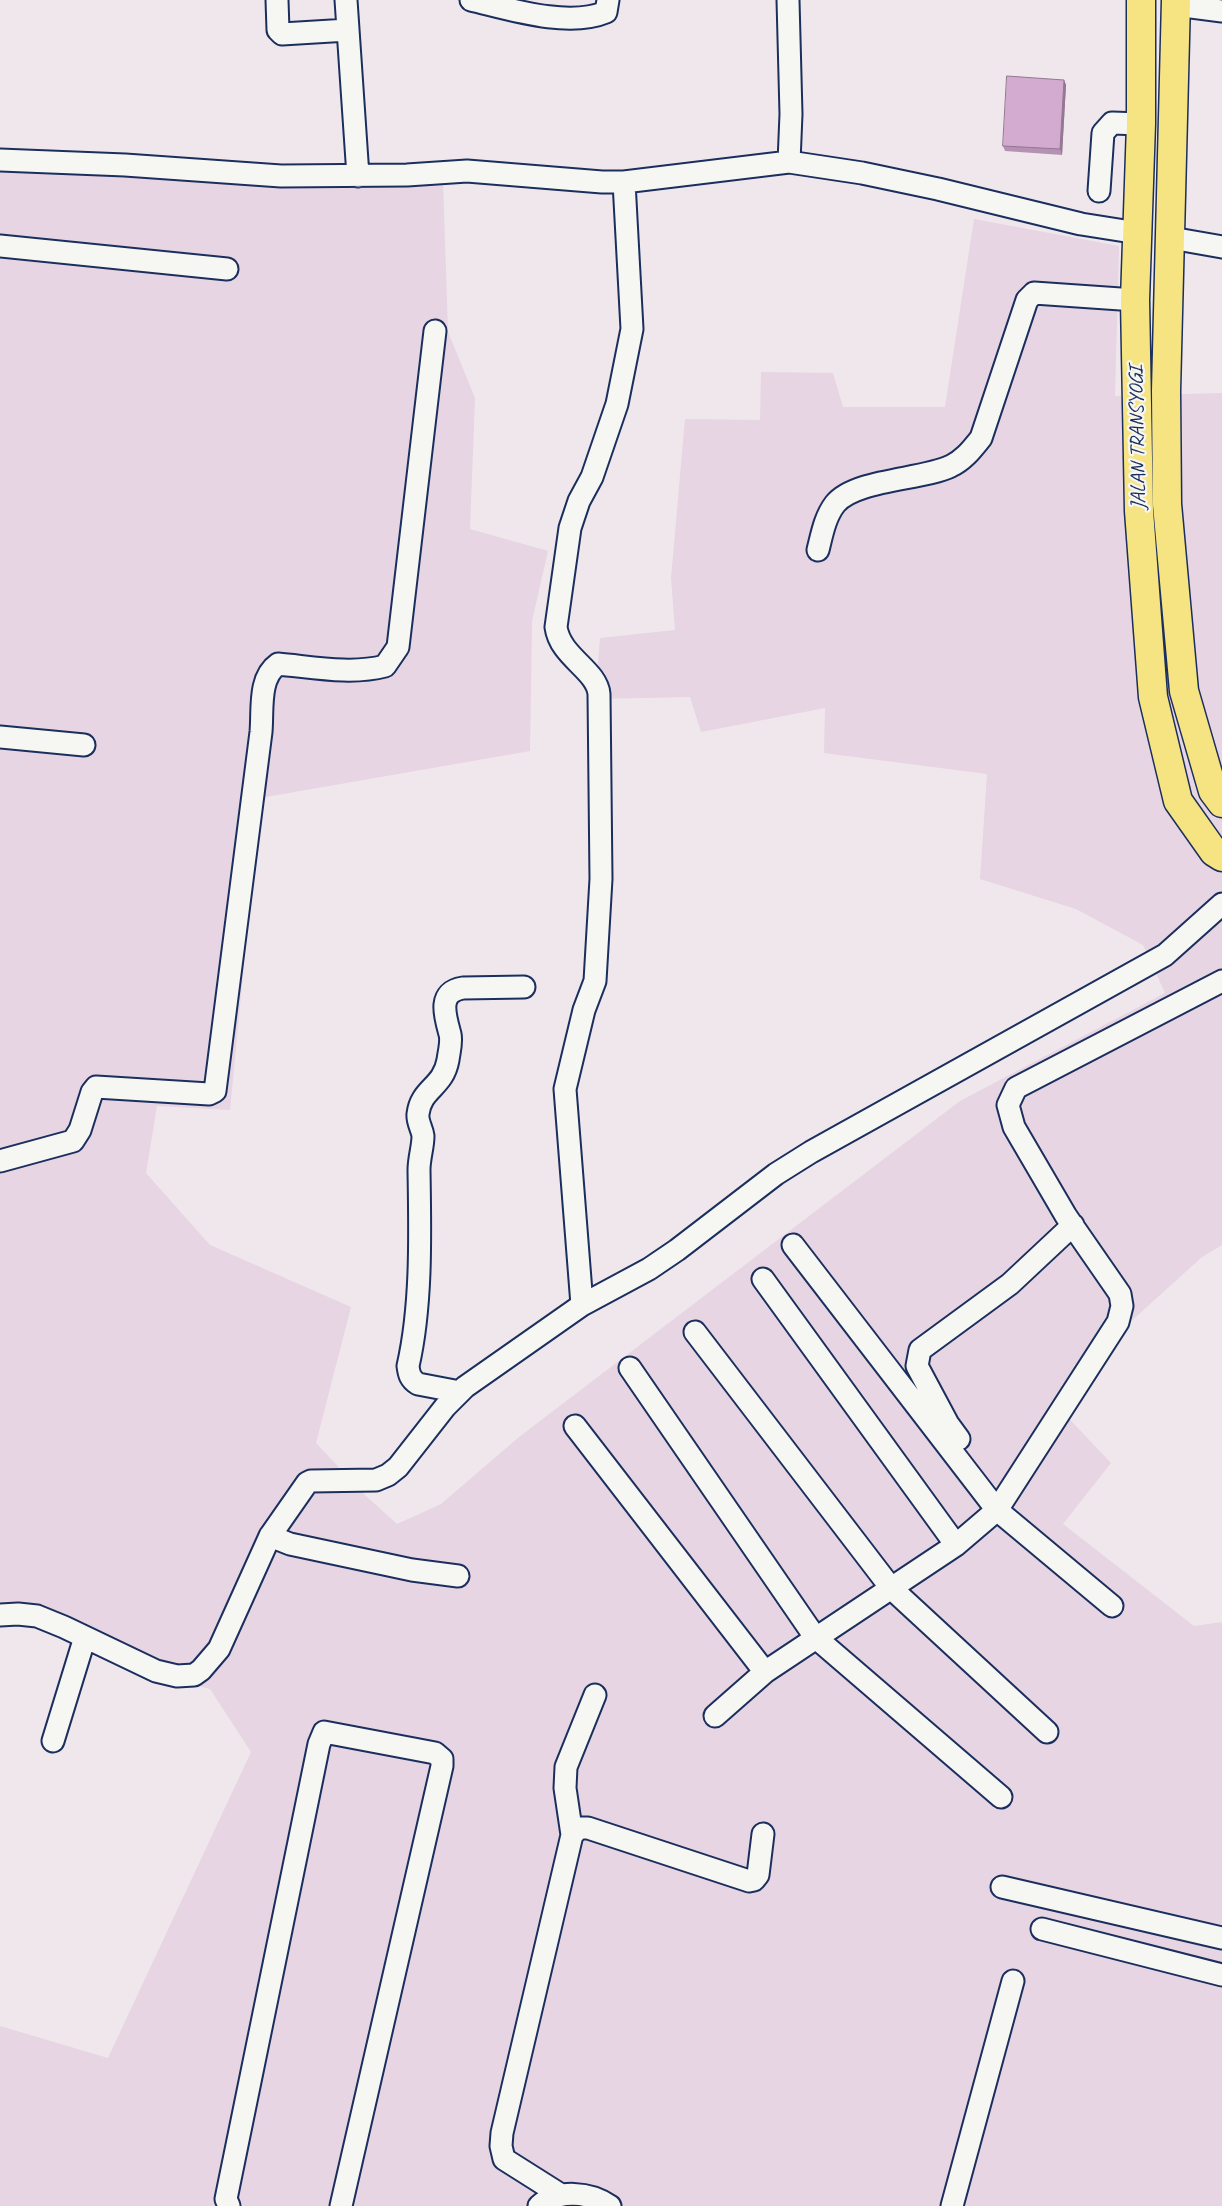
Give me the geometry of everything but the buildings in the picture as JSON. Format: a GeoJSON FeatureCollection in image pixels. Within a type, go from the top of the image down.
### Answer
{"type":"FeatureCollection","features":[{"type":"Feature","properties":{"kind":"highway","name":"JALAN TRANSYOGI"},"geometry":{"type":"LineString","coordinates":[[1141,0],[1141,124],[1135,300],[1139,511],[1153,697],[1178,801],[1214,852],[1222,857]]}},
{"type":"Feature","properties":{"kind":"highway","name":"JALAN TRANSYOGI"},"geometry":{"type":"LineString","coordinates":[[1176,3],[1166,391],[1168,504],[1184,691],[1213,791],[1222,803]]}},
{"type":"Feature","properties":{"kind":"street"},"geometry":{"type":"LineString","coordinates":[[277,0],[278,30],[282,34],[348,30]]}},
{"type":"Feature","properties":{"kind":"street"},"geometry":{"type":"LineString","coordinates":[[346,0],[358,176]]}},
{"type":"Feature","properties":{"kind":"street"},"geometry":{"type":"LineString","coordinates":[[471,0],[540,16],[592,18],[606,12],[608,0]]}},
{"type":"Feature","properties":{"kind":"street"},"geometry":{"type":"LineString","coordinates":[[788,0],[791,114],[789,162]]}},
{"type":"Feature","properties":{"kind":"street"},"geometry":{"type":"LineString","coordinates":[[1176,3],[1222,11]]}},
{"type":"Feature","properties":{"kind":"street"},"geometry":{"type":"LineString","coordinates":[[1099,191],[1103,132],[1112,123],[1141,124]]}},
{"type":"Feature","properties":{"kind":"street"},"geometry":{"type":"LineString","coordinates":[[0,160],[134,165],[281,176],[407,175],[467,171],[519,174],[543,178],[624,182],[789,162],[862,173],[938,189],[1081,224],[1138,233]]}},
{"type":"Feature","properties":{"kind":"street"},"geometry":{"type":"LineString","coordinates":[[582,1305],[565,1088],[584,1010],[595,981],[601,879],[599,694],[596,684],[560,643],[556,627],[570,528],[579,501],[592,477],[617,404],[632,329],[624,182]]}},
{"type":"Feature","properties":{"kind":"street"},"geometry":{"type":"LineString","coordinates":[[1171,238],[1222,247]]}},
{"type":"Feature","properties":{"kind":"street"},"geometry":{"type":"LineString","coordinates":[[0,246],[227,269]]}},
{"type":"Feature","properties":{"kind":"street"},"geometry":{"type":"LineString","coordinates":[[818,550],[826,520],[836,503],[847,495],[867,487],[950,467],[966,457],[981,438],[1026,300],[1034,293],[1135,300]]}},
{"type":"Feature","properties":{"kind":"street"},"geometry":{"type":"LineString","coordinates":[[0,1161],[73,1141],[80,1130],[96,1087],[209,1094],[215,1091],[261,732],[265,678],[271,669],[278,664],[324,669],[373,669],[386,666],[398,647],[435,332]]}},
{"type":"Feature","properties":{"kind":"street"},"geometry":{"type":"LineString","coordinates":[[0,737],[84,745]]}},
{"type":"Feature","properties":{"kind":"street"},"geometry":{"type":"LineString","coordinates":[[0,1615],[37,1616],[156,1671],[177,1676],[194,1675],[219,1649],[270,1536],[304,1487],[311,1480],[376,1480],[393,1471],[460,1392],[582,1305],[670,1255],[776,1174],[811,1152],[1166,955],[1222,904]]}},
{"type":"Feature","properties":{"kind":"street"},"geometry":{"type":"LineString","coordinates":[[715,1716],[764,1672],[956,1545],[1000,1505],[1104,1344],[1121,1314],[1122,1300],[1120,1294],[1074,1225],[1066,1216],[1014,1127],[1008,1105],[1016,1088],[1222,981]]}},
{"type":"Feature","properties":{"kind":"street"},"geometry":{"type":"LineString","coordinates":[[460,1392],[418,1384],[412,1380],[409,1374],[408,1366],[417,1314],[419,1157],[423,1135],[417,1117],[421,1099],[438,1084],[448,1062],[450,1044],[445,1017],[447,996],[453,990],[463,988],[524,987]]}},
{"type":"Feature","properties":{"kind":"street"},"geometry":{"type":"LineString","coordinates":[[1000,1505],[948,1424],[916,1366],[918,1355],[920,1350],[1010,1284],[1074,1225]]}},
{"type":"Feature","properties":{"kind":"street"},"geometry":{"type":"LineString","coordinates":[[793,1245],[1000,1505],[1112,1606]]}},
{"type":"Feature","properties":{"kind":"street"},"geometry":{"type":"LineString","coordinates":[[763,1279],[956,1545]]}},
{"type":"Feature","properties":{"kind":"street"},"geometry":{"type":"LineString","coordinates":[[695,1332],[891,1588],[1048,1732]]}},
{"type":"Feature","properties":{"kind":"street"},"geometry":{"type":"LineString","coordinates":[[630,1368],[815,1637],[1002,1797]]}},
{"type":"Feature","properties":{"kind":"street"},"geometry":{"type":"LineString","coordinates":[[575,1426],[764,1672]]}},
{"type":"Feature","properties":{"kind":"street"},"geometry":{"type":"LineString","coordinates":[[270,1536],[290,1544],[412,1570],[458,1576]]}},
{"type":"Feature","properties":{"kind":"street"},"geometry":{"type":"LineString","coordinates":[[53,1741],[85,1637]]}},
{"type":"Feature","properties":{"kind":"street"},"geometry":{"type":"LineString","coordinates":[[560,2195],[504,2159],[501,2146],[502,2133],[572,1836],[565,1788],[566,1767],[595,1695]]}},
{"type":"Feature","properties":{"kind":"street"},"geometry":{"type":"LineString","coordinates":[[229,2206],[226,2199],[319,1744],[324,1732],[435,1753],[442,1759],[442,1766],[382,2029],[340,2206]]}},
{"type":"Feature","properties":{"kind":"street"},"geometry":{"type":"LineString","coordinates":[[572,1836],[580,1828],[588,1828],[749,1881],[754,1880],[758,1875],[763,1834]]}},
{"type":"Feature","properties":{"kind":"street"},"geometry":{"type":"LineString","coordinates":[[1002,1887],[1222,1938]]}},
{"type":"Feature","properties":{"kind":"street"},"geometry":{"type":"LineString","coordinates":[[1042,1929],[1222,1975]]}},
{"type":"Feature","properties":{"kind":"street"},"geometry":{"type":"LineString","coordinates":[[952,2206],[1014,1980]]}},
{"type":"Feature","properties":{"kind":"street"},"geometry":{"type":"LineString","coordinates":[[539,2206],[560,2195],[581,2194],[601,2200],[610,2206]]}},
{"type":"Feature","properties":{"kind":"shaded area"},"geometry":{"type":"Polygon","coordinates":[[[0,166],[443,181],[448,332],[475,398],[470,529],[548,551],[532,621],[530,751],[260,798],[230,1110],[157,1106],[146,1173],[210,1245],[351,1307],[316,1443],[365,1495],[397,1524],[441,1504],[519,1437],[960,1101],[1165,993],[1143,945],[1076,909],[980,879],[987,774],[824,753],[825,708],[701,732],[690,697],[595,699],[600,638],[675,630],[671,578],[685,419],[760,420],[761,372],[833,373],[843,407],[945,407],[974,219],[1119,246],[1115,396],[1222,393],[1222,1245],[1202,1257],[1107,1343],[1059,1408],[1111,1463],[1063,1524],[1194,1626],[1222,1622],[1222,2206],[0,2206],[0,2026],[108,2058],[251,1752],[210,1689],[104,1660],[26,1614],[0,1612],[0,166]]]}}]}
